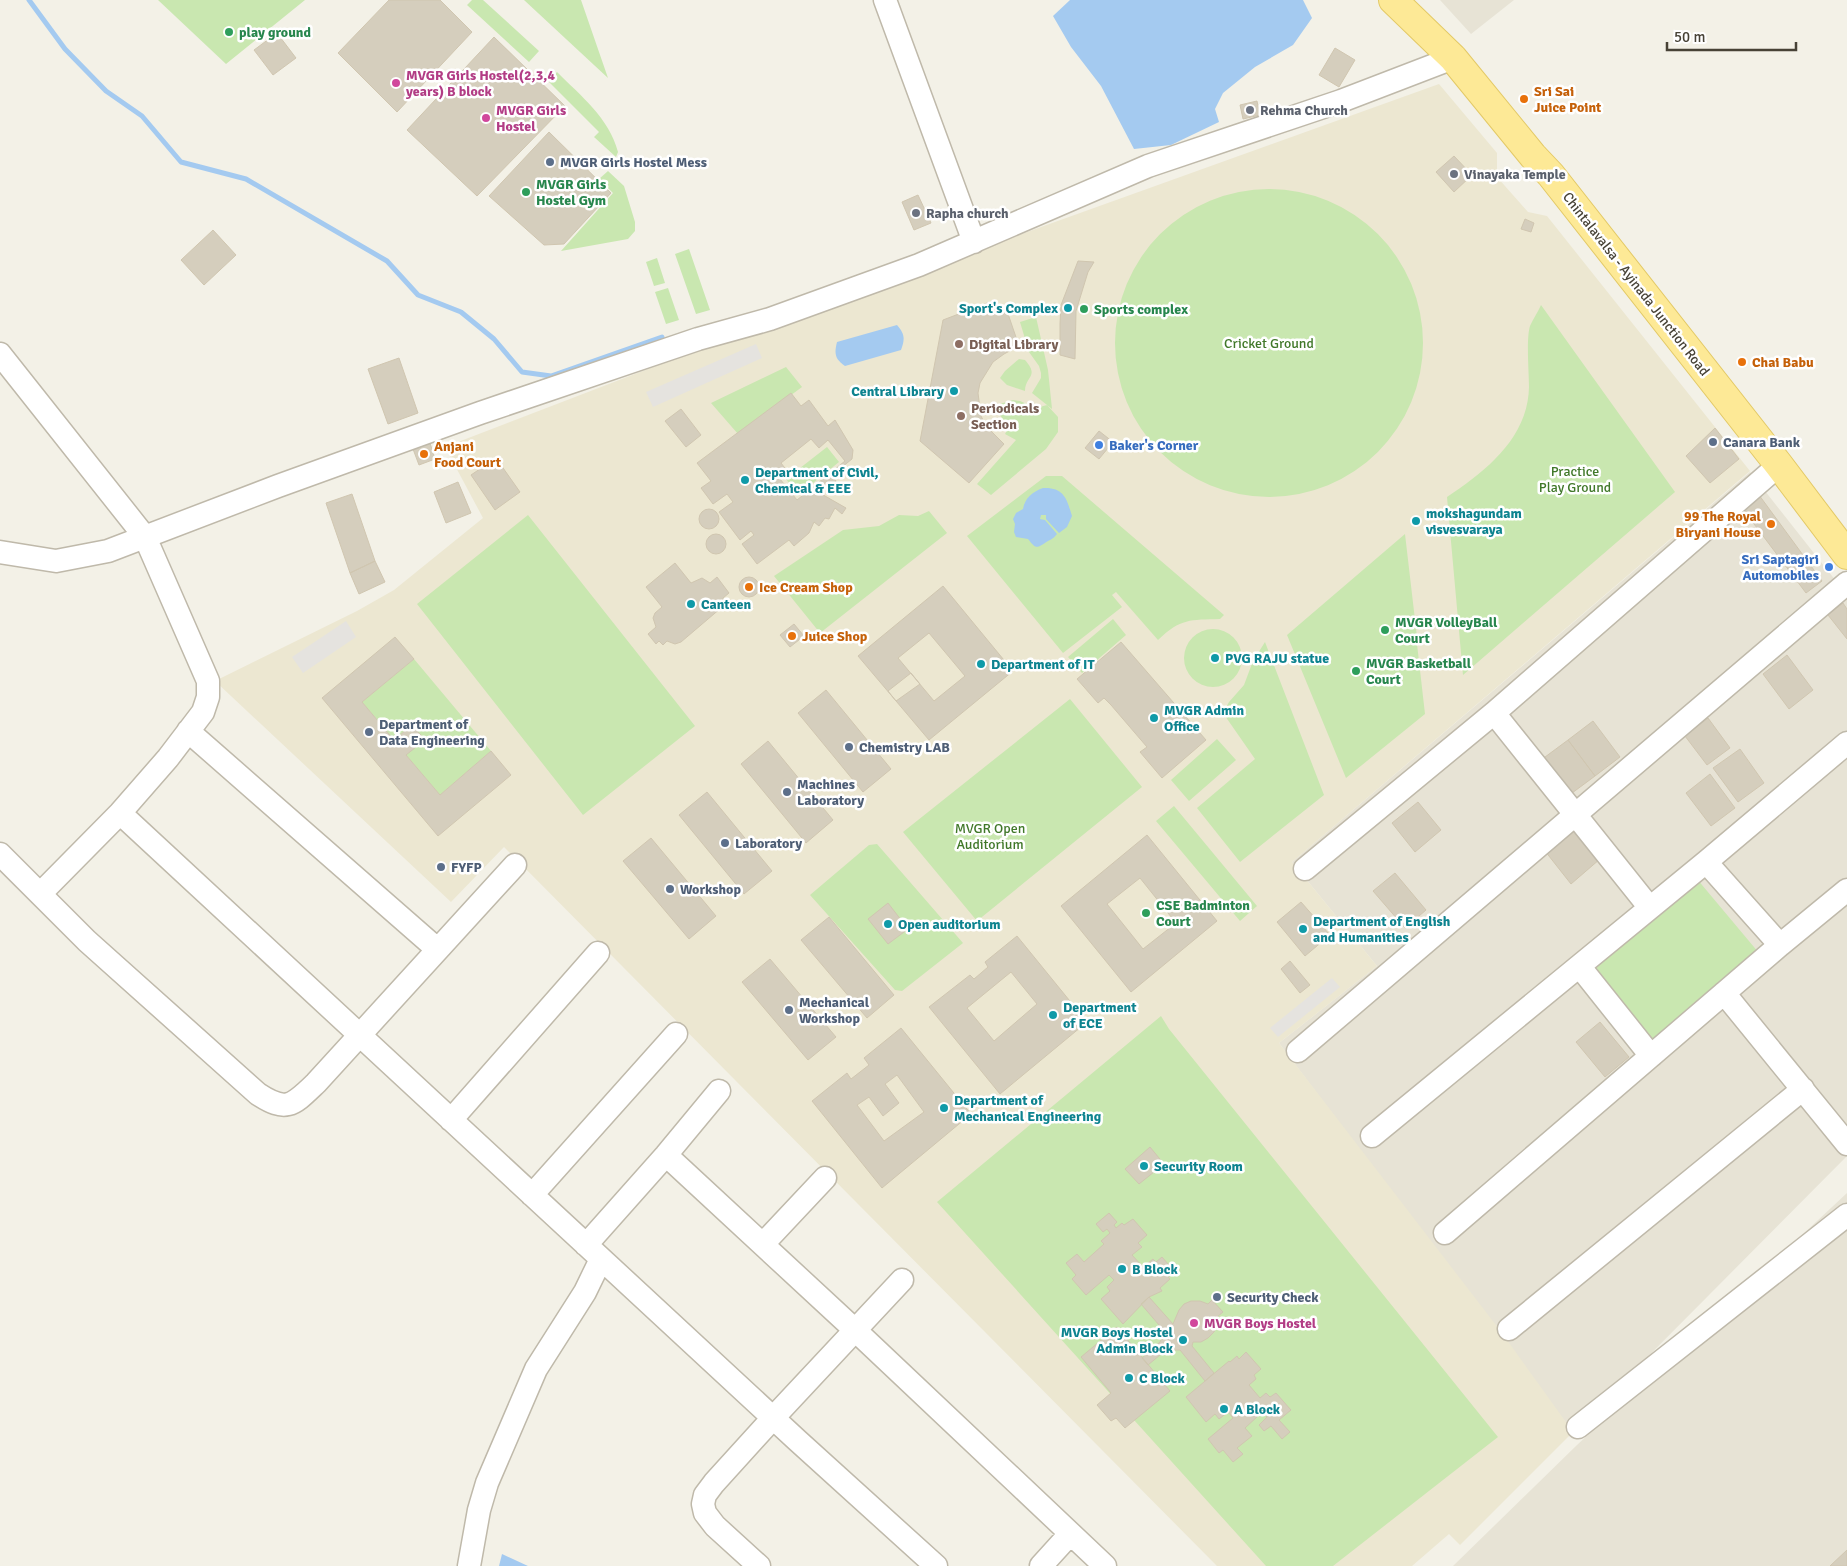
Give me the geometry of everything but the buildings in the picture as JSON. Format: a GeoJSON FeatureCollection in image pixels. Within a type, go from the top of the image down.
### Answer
{"type":"FeatureCollection","features":[{"type":"Feature","properties":{"kind":"main road","name":"Chintalavalsa - Ayinada Junction Road"},"geometry":{"type":"LineString","coordinates":[[1394,0],[1453,58],[1533,156],[1551,175],[1779,465],[1847,555]]}},
{"type":"Feature","properties":{"kind":"street"},"geometry":{"type":"LineString","coordinates":[[885,0],[974,242]]}},
{"type":"Feature","properties":{"kind":"street"},"geometry":{"type":"LineString","coordinates":[[0,552],[56,561],[108,551],[278,486],[480,414],[698,339],[770,319],[919,265],[1148,166],[1341,101],[1453,58]]}},
{"type":"Feature","properties":{"kind":"street"},"geometry":{"type":"LineString","coordinates":[[0,354],[145,537],[208,681],[208,697],[202,712],[168,758],[120,813],[40,894]]}},
{"type":"Feature","properties":{"kind":"street"},"geometry":{"type":"LineString","coordinates":[[1305,869],[1494,713],[1779,465]]}},
{"type":"Feature","properties":{"kind":"street"},"geometry":{"type":"LineString","coordinates":[[1298,1051],[1847,583]]}},
{"type":"Feature","properties":{"kind":"street"},"geometry":{"type":"LineString","coordinates":[[1494,713],[1650,908]]}},
{"type":"Feature","properties":{"kind":"street"},"geometry":{"type":"LineString","coordinates":[[188,731],[437,949]]}},
{"type":"Feature","properties":{"kind":"street"},"geometry":{"type":"LineString","coordinates":[[1372,1136],[1580,967],[1847,743]]}},
{"type":"Feature","properties":{"kind":"street"},"geometry":{"type":"LineString","coordinates":[[120,813],[773,1418],[936,1566]]}},
{"type":"Feature","properties":{"kind":"street"},"geometry":{"type":"LineString","coordinates":[[0,854],[87,941],[258,1094],[267,1100],[285,1105],[296,1102],[515,865]]}},
{"type":"Feature","properties":{"kind":"street"},"geometry":{"type":"LineString","coordinates":[[1706,862],[1780,945]]}},
{"type":"Feature","properties":{"kind":"street"},"geometry":{"type":"LineString","coordinates":[[1445,1233],[1780,945],[1847,890]]}},
{"type":"Feature","properties":{"kind":"street"},"geometry":{"type":"LineString","coordinates":[[451,1120],[598,953]]}},
{"type":"Feature","properties":{"kind":"street"},"geometry":{"type":"LineString","coordinates":[[1580,967],[1651,1056]]}},
{"type":"Feature","properties":{"kind":"street"},"geometry":{"type":"LineString","coordinates":[[1724,993],[1847,1144]]}},
{"type":"Feature","properties":{"kind":"street"},"geometry":{"type":"LineString","coordinates":[[532,1195],[676,1034]]}},
{"type":"Feature","properties":{"kind":"street"},"geometry":{"type":"LineString","coordinates":[[1509,1329],[1802,1088]]}},
{"type":"Feature","properties":{"kind":"street"},"geometry":{"type":"LineString","coordinates":[[469,1566],[479,1510],[488,1483],[536,1369],[585,1292],[594,1252],[666,1154],[719,1091]]}},
{"type":"Feature","properties":{"kind":"street"},"geometry":{"type":"LineString","coordinates":[[666,1154],[1105,1566]]}},
{"type":"Feature","properties":{"kind":"street"},"geometry":{"type":"LineString","coordinates":[[763,1244],[825,1178]]}},
{"type":"Feature","properties":{"kind":"street"},"geometry":{"type":"LineString","coordinates":[[1578,1426],[1847,1215]]}},
{"type":"Feature","properties":{"kind":"street"},"geometry":{"type":"LineString","coordinates":[[758,1566],[705,1513],[703,1504],[706,1495],[714,1483],[773,1418],[902,1280]]}},
{"type":"Feature","properties":{"kind":"street"},"geometry":{"type":"LineString","coordinates":[[1041,1566],[1070,1534]]}},
{"type":"Feature","properties":{"kind":"shaded area"},"geometry":{"type":"Polygon","coordinates":[[[1440,0],[1514,0],[1471,34],[1440,0]]]}},
{"type":"Feature","properties":{"kind":"shaded area"},"geometry":{"type":"Polygon","coordinates":[[[1439,84],[1497,153],[1497,177],[1528,212],[1547,216],[1750,471],[1292,862],[1377,966],[1279,1043],[1502,1333],[1573,1432],[1460,1545],[1449,1534],[1412,1566],[1217,1566],[504,847],[451,902],[215,681],[357,611],[394,590],[483,518],[445,447],[674,359],[1439,84]]]}},
{"type":"Feature","properties":{"kind":"shaded area"},"geometry":{"type":"Polygon","coordinates":[[[756,344],[762,358],[653,407],[646,392],[756,344]]]}},
{"type":"Feature","properties":{"kind":"shaded area"},"geometry":{"type":"Polygon","coordinates":[[[1750,472],[1847,595],[1847,1156],[1573,1432],[1279,1043],[1377,966],[1292,862],[1750,472]]]}},
{"type":"Feature","properties":{"kind":"shaded area"},"geometry":{"type":"Polygon","coordinates":[[[346,621],[356,637],[303,673],[292,657],[346,621]]]}},
{"type":"Feature","properties":{"kind":"shaded area"},"geometry":{"type":"Polygon","coordinates":[[[1332,978],[1340,987],[1278,1037],[1270,1028],[1332,978]]]}},
{"type":"Feature","properties":{"kind":"shaded area"},"geometry":{"type":"Polygon","coordinates":[[[1847,1193],[1847,1566],[1453,1566],[1577,1445],[1847,1193]]]}},
{"type":"Feature","properties":{"kind":"green space","name":"play ground"},"geometry":{"type":"Polygon","coordinates":[[[158,0],[305,0],[226,64],[158,0]]]}},
{"type":"Feature","properties":{"kind":"green space"},"geometry":{"type":"Polygon","coordinates":[[[472,0],[483,0],[539,51],[529,62],[467,5],[472,0]]]}},
{"type":"Feature","properties":{"kind":"green space"},"geometry":{"type":"Polygon","coordinates":[[[524,0],[581,0],[608,78],[524,0]]]}},
{"type":"Feature","properties":{"kind":"green space"},"geometry":{"type":"Polygon","coordinates":[[[557,72],[601,118],[614,140],[618,152],[616,157],[594,137],[599,132],[548,81],[557,72]]]}},
{"type":"Feature","properties":{"kind":"green space"},"geometry":{"type":"Polygon","coordinates":[[[608,171],[624,186],[635,222],[635,231],[628,239],[561,251],[613,193],[599,179],[608,171]]]}},
{"type":"Feature","properties":{"kind":"green space","name":"Cricket Ground"},"geometry":{"type":"Polygon","coordinates":[[[1269,189],[1299,192],[1328,201],[1354,215],[1378,234],[1397,258],[1411,284],[1420,313],[1423,343],[1420,373],[1411,402],[1397,428],[1378,452],[1354,471],[1328,485],[1299,494],[1269,497],[1239,494],[1210,485],[1184,471],[1160,452],[1141,428],[1127,402],[1118,373],[1115,343],[1118,313],[1127,284],[1141,258],[1160,234],[1184,215],[1210,201],[1239,192],[1269,189]]]}},
{"type":"Feature","properties":{"kind":"green space"},"geometry":{"type":"Polygon","coordinates":[[[689,249],[710,310],[696,314],[675,254],[689,249]]]}},
{"type":"Feature","properties":{"kind":"green space"},"geometry":{"type":"Polygon","coordinates":[[[657,258],[665,283],[654,286],[646,262],[657,258]]]}},
{"type":"Feature","properties":{"kind":"green space"},"geometry":{"type":"Polygon","coordinates":[[[668,288],[679,320],[666,324],[655,292],[668,288]]]}},
{"type":"Feature","properties":{"kind":"green space","name":"Practice Play Ground"},"geometry":{"type":"Polygon","coordinates":[[[1541,305],[1675,492],[1463,675],[1447,497],[1490,464],[1513,437],[1521,422],[1527,405],[1529,387],[1528,347],[1530,326],[1541,305]]]}},
{"type":"Feature","properties":{"kind":"green space"},"geometry":{"type":"Polygon","coordinates":[[[1036,317],[1048,370],[1052,409],[1032,393],[1041,378],[1041,373],[1039,366],[1029,352],[1020,322],[1036,317]]]}},
{"type":"Feature","properties":{"kind":"green space"},"geometry":{"type":"Polygon","coordinates":[[[1019,359],[1025,360],[1032,373],[1025,391],[1007,385],[1000,378],[1019,359]]]}},
{"type":"Feature","properties":{"kind":"green space"},"geometry":{"type":"Polygon","coordinates":[[[786,367],[802,387],[738,434],[711,403],[786,367]]]}},
{"type":"Feature","properties":{"kind":"green space"},"geometry":{"type":"Polygon","coordinates":[[[1013,400],[1036,408],[1047,405],[1058,417],[1058,432],[1046,449],[991,495],[977,484],[1016,440],[1005,434],[1009,427],[993,406],[1013,400]]]}},
{"type":"Feature","properties":{"kind":"green space"},"geometry":{"type":"Polygon","coordinates":[[[827,447],[839,462],[798,495],[786,479],[827,447]]]}},
{"type":"Feature","properties":{"kind":"green space"},"geometry":{"type":"Polygon","coordinates":[[[1046,476],[1062,476],[1224,615],[1220,619],[1193,620],[1180,624],[1158,640],[1116,592],[1112,595],[1122,607],[1063,653],[967,536],[1046,476]]]}},
{"type":"Feature","properties":{"kind":"green space"},"geometry":{"type":"Polygon","coordinates":[[[929,511],[947,533],[820,633],[774,576],[843,530],[879,526],[899,515],[918,516],[929,511]]]}},
{"type":"Feature","properties":{"kind":"green space"},"geometry":{"type":"Polygon","coordinates":[[[528,515],[695,726],[583,815],[417,604],[528,515]]]}},
{"type":"Feature","properties":{"kind":"green space"},"geometry":{"type":"Polygon","coordinates":[[[1405,534],[1417,637],[1420,642],[1417,644],[1425,714],[1346,778],[1287,635],[1405,534]]]}},
{"type":"Feature","properties":{"kind":"green space"},"geometry":{"type":"Polygon","coordinates":[[[1113,619],[1126,635],[1082,673],[1068,657],[1113,619]]]}},
{"type":"Feature","properties":{"kind":"green space"},"geometry":{"type":"Polygon","coordinates":[[[1213,629],[1229,634],[1237,642],[1242,658],[1237,674],[1229,682],[1213,687],[1197,682],[1189,674],[1184,658],[1189,642],[1197,634],[1213,629]]]}},
{"type":"Feature","properties":{"kind":"green space"},"geometry":{"type":"Polygon","coordinates":[[[1265,642],[1324,795],[1240,862],[1197,808],[1255,759],[1223,713],[1229,702],[1244,685],[1253,661],[1265,642]]]}},
{"type":"Feature","properties":{"kind":"green space"},"geometry":{"type":"Polygon","coordinates":[[[414,659],[491,751],[440,795],[406,755],[424,739],[412,725],[394,740],[362,702],[414,659]]]}},
{"type":"Feature","properties":{"kind":"green space","name":"MVGR Open Auditorium"},"geometry":{"type":"Polygon","coordinates":[[[1070,699],[1142,787],[977,921],[903,832],[1070,699]]]}},
{"type":"Feature","properties":{"kind":"green space"},"geometry":{"type":"Polygon","coordinates":[[[1217,739],[1236,760],[1189,801],[1171,780],[1217,739]]]}},
{"type":"Feature","properties":{"kind":"green space"},"geometry":{"type":"Polygon","coordinates":[[[1174,806],[1257,906],[1240,921],[1156,821],[1174,806]]]}},
{"type":"Feature","properties":{"kind":"green space"},"geometry":{"type":"Polygon","coordinates":[[[877,844],[963,943],[902,991],[895,990],[810,895],[869,845],[877,844]]]}},
{"type":"Feature","properties":{"kind":"green space"},"geometry":{"type":"Polygon","coordinates":[[[1697,879],[1759,953],[1651,1043],[1590,970],[1697,879]]]}},
{"type":"Feature","properties":{"kind":"green space"},"geometry":{"type":"Polygon","coordinates":[[[1161,1016],[1169,1029],[1498,1437],[1333,1566],[1266,1566],[937,1202],[1161,1016]]]}},
{"type":"Feature","properties":{"kind":"water"},"geometry":{"type":"Polygon","coordinates":[[[1070,0],[1303,0],[1312,18],[1293,45],[1255,67],[1223,93],[1215,109],[1219,122],[1171,145],[1134,149],[1101,86],[1071,47],[1053,16],[1070,0]]]}},
{"type":"Feature","properties":{"kind":"water"},"geometry":{"type":"Polygon","coordinates":[[[897,325],[904,337],[901,350],[845,366],[837,358],[837,342],[897,325]]]}},
{"type":"Feature","properties":{"kind":"water"},"geometry":{"type":"Polygon","coordinates":[[[1043,488],[1056,490],[1064,495],[1072,516],[1067,527],[1059,533],[1046,519],[1046,515],[1041,515],[1040,519],[1045,520],[1057,534],[1052,539],[1036,547],[1028,539],[1016,537],[1013,519],[1016,513],[1023,509],[1025,502],[1030,496],[1043,488]]]}},
{"type":"Feature","properties":{"kind":"water"},"geometry":{"type":"Polygon","coordinates":[[[502,1554],[528,1566],[499,1566],[502,1554]]]}},
{"type":"Feature","properties":{"kind":"waterway"},"geometry":{"type":"LineString","coordinates":[[29,0],[65,49],[106,91],[142,116],[181,162],[246,179],[387,261],[418,295],[461,312],[494,339],[522,372],[551,376],[662,337]]}},
{"type":"Feature","properties":{"kind":"place","name":"play ground"},"geometry":{"type":"Point","coordinates":[229,32]}},
{"type":"Feature","properties":{"kind":"place","name":"MVGR Girls Hostel(2,3,4 years) B block"},"geometry":{"type":"Point","coordinates":[396,83]}},
{"type":"Feature","properties":{"kind":"place","name":"Sri Sai Juice Point"},"geometry":{"type":"Point","coordinates":[1524,99]}},
{"type":"Feature","properties":{"kind":"place","name":"Rehma Church"},"geometry":{"type":"Point","coordinates":[1250,110]}},
{"type":"Feature","properties":{"kind":"place","name":"MVGR Girls Hostel"},"geometry":{"type":"Point","coordinates":[486,118]}},
{"type":"Feature","properties":{"kind":"place","name":"MVGR Girls Hostel Mess"},"geometry":{"type":"Point","coordinates":[550,162]}},
{"type":"Feature","properties":{"kind":"place","name":"Vinayaka Temple"},"geometry":{"type":"Point","coordinates":[1454,174]}},
{"type":"Feature","properties":{"kind":"place","name":"MVGR Girls Hostel Gym"},"geometry":{"type":"Point","coordinates":[526,192]}},
{"type":"Feature","properties":{"kind":"place","name":"Rapha church"},"geometry":{"type":"Point","coordinates":[916,213]}},
{"type":"Feature","properties":{"kind":"place","name":"Sport's Complex"},"geometry":{"type":"Point","coordinates":[1068,308]}},
{"type":"Feature","properties":{"kind":"place","name":"Sports complex"},"geometry":{"type":"Point","coordinates":[1084,309]}},
{"type":"Feature","properties":{"kind":"place","name":"Digital Library"},"geometry":{"type":"Point","coordinates":[959,344]}},
{"type":"Feature","properties":{"kind":"place","name":"Chai Babu"},"geometry":{"type":"Point","coordinates":[1742,362]}},
{"type":"Feature","properties":{"kind":"place","name":"Central Library"},"geometry":{"type":"Point","coordinates":[954,391]}},
{"type":"Feature","properties":{"kind":"place","name":"Periodicals Section"},"geometry":{"type":"Point","coordinates":[961,416]}},
{"type":"Feature","properties":{"kind":"place","name":"Canara Bank"},"geometry":{"type":"Point","coordinates":[1713,442]}},
{"type":"Feature","properties":{"kind":"place","name":"Baker's Corner"},"geometry":{"type":"Point","coordinates":[1099,445]}},
{"type":"Feature","properties":{"kind":"place","name":"Anjani Food Court"},"geometry":{"type":"Point","coordinates":[424,454]}},
{"type":"Feature","properties":{"kind":"place","name":"Department of Civil, Chemical & EEE"},"geometry":{"type":"Point","coordinates":[745,480]}},
{"type":"Feature","properties":{"kind":"place","name":"mokshagundam visvesvaraya"},"geometry":{"type":"Point","coordinates":[1416,521]}},
{"type":"Feature","properties":{"kind":"place","name":"99 The Royal Biryani House"},"geometry":{"type":"Point","coordinates":[1771,524]}},
{"type":"Feature","properties":{"kind":"place","name":"Sri Saptagiri Automobiles"},"geometry":{"type":"Point","coordinates":[1829,567]}},
{"type":"Feature","properties":{"kind":"place","name":"Ice Cream Shop"},"geometry":{"type":"Point","coordinates":[749,587]}},
{"type":"Feature","properties":{"kind":"place","name":"Canteen"},"geometry":{"type":"Point","coordinates":[691,604]}},
{"type":"Feature","properties":{"kind":"place","name":"MVGR VolleyBall Court"},"geometry":{"type":"Point","coordinates":[1385,630]}},
{"type":"Feature","properties":{"kind":"place","name":"Juice Shop"},"geometry":{"type":"Point","coordinates":[792,636]}},
{"type":"Feature","properties":{"kind":"place","name":"PVG RAJU statue"},"geometry":{"type":"Point","coordinates":[1215,658]}},
{"type":"Feature","properties":{"kind":"place","name":"Department of IT"},"geometry":{"type":"Point","coordinates":[981,664]}},
{"type":"Feature","properties":{"kind":"place","name":"MVGR Basketball Court"},"geometry":{"type":"Point","coordinates":[1356,671]}},
{"type":"Feature","properties":{"kind":"place","name":"MVGR Admin Office"},"geometry":{"type":"Point","coordinates":[1154,718]}},
{"type":"Feature","properties":{"kind":"place","name":"Department of Data Engineering"},"geometry":{"type":"Point","coordinates":[369,732]}},
{"type":"Feature","properties":{"kind":"place","name":"Chemistry LAB"},"geometry":{"type":"Point","coordinates":[849,747]}},
{"type":"Feature","properties":{"kind":"place","name":"Machines Laboratory"},"geometry":{"type":"Point","coordinates":[787,792]}},
{"type":"Feature","properties":{"kind":"place","name":"Laboratory"},"geometry":{"type":"Point","coordinates":[725,843]}},
{"type":"Feature","properties":{"kind":"place","name":"FYFP"},"geometry":{"type":"Point","coordinates":[441,867]}},
{"type":"Feature","properties":{"kind":"place","name":"Workshop"},"geometry":{"type":"Point","coordinates":[670,889]}},
{"type":"Feature","properties":{"kind":"place","name":"CSE Badminton Court"},"geometry":{"type":"Point","coordinates":[1146,913]}},
{"type":"Feature","properties":{"kind":"place","name":"Open auditorium"},"geometry":{"type":"Point","coordinates":[888,924]}},
{"type":"Feature","properties":{"kind":"place","name":"Department of English and Humanities"},"geometry":{"type":"Point","coordinates":[1303,929]}},
{"type":"Feature","properties":{"kind":"place","name":"Mechanical Workshop"},"geometry":{"type":"Point","coordinates":[789,1010]}},
{"type":"Feature","properties":{"kind":"place","name":"Department of ECE"},"geometry":{"type":"Point","coordinates":[1053,1015]}},
{"type":"Feature","properties":{"kind":"place","name":"Department of Mechanical Engineering"},"geometry":{"type":"Point","coordinates":[944,1108]}},
{"type":"Feature","properties":{"kind":"place","name":"Security Room"},"geometry":{"type":"Point","coordinates":[1144,1166]}},
{"type":"Feature","properties":{"kind":"place","name":"B Block"},"geometry":{"type":"Point","coordinates":[1122,1269]}},
{"type":"Feature","properties":{"kind":"place","name":"Security Check"},"geometry":{"type":"Point","coordinates":[1217,1297]}},
{"type":"Feature","properties":{"kind":"place","name":"MVGR Boys Hostel"},"geometry":{"type":"Point","coordinates":[1194,1323]}},
{"type":"Feature","properties":{"kind":"place","name":"MVGR Boys Hostel Admin Block"},"geometry":{"type":"Point","coordinates":[1183,1340]}},
{"type":"Feature","properties":{"kind":"place","name":"C Block"},"geometry":{"type":"Point","coordinates":[1129,1378]}},
{"type":"Feature","properties":{"kind":"place","name":"A Block"},"geometry":{"type":"Point","coordinates":[1224,1409]}}]}
